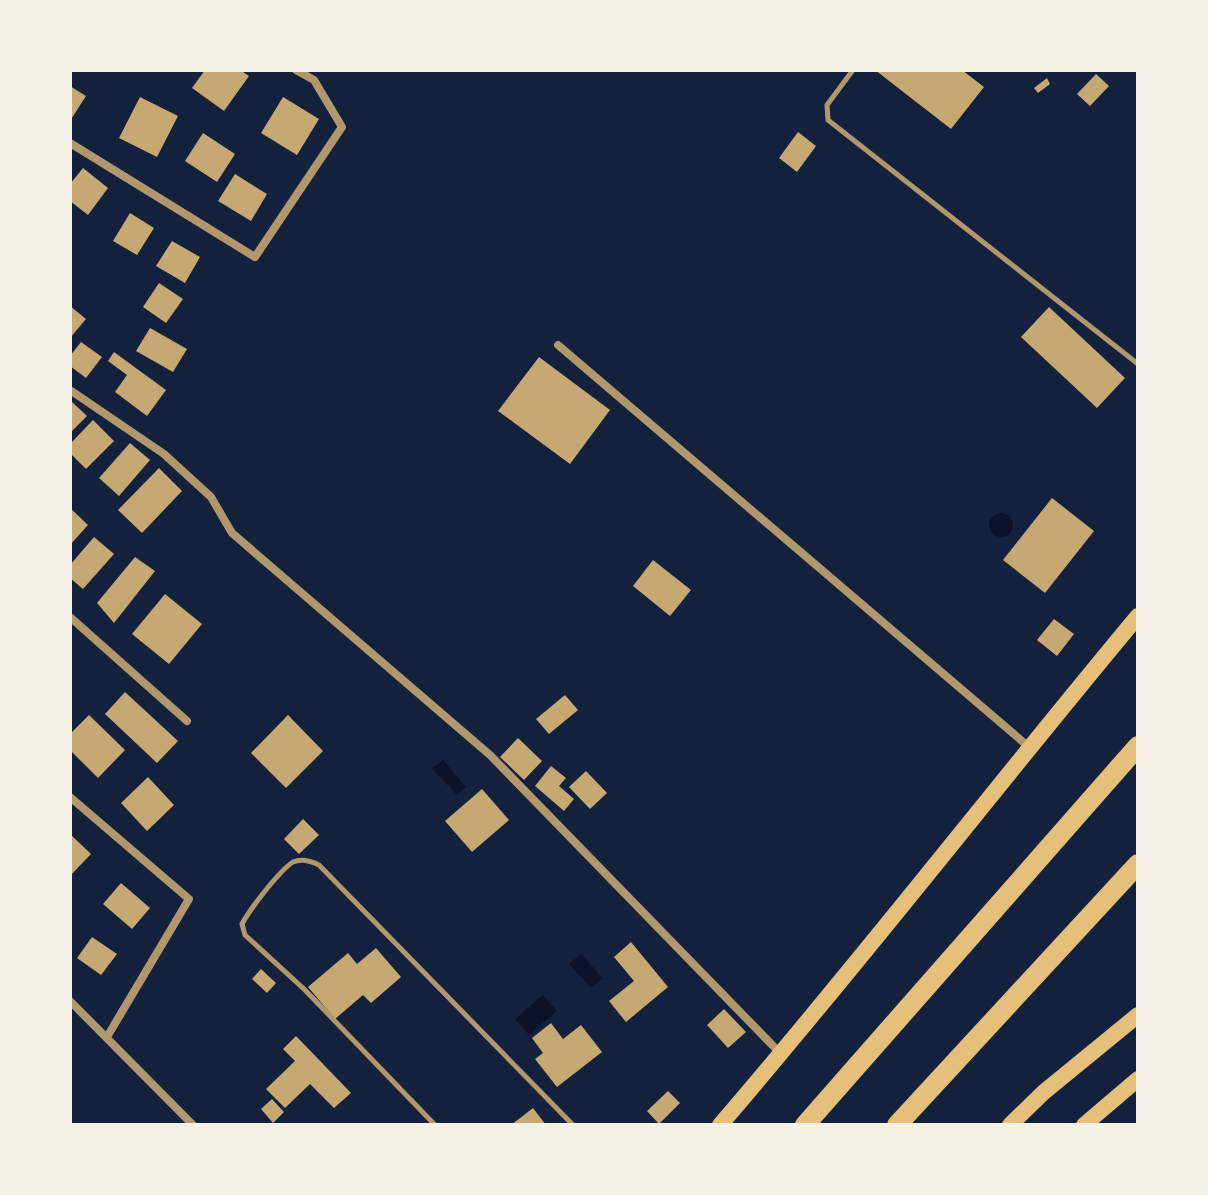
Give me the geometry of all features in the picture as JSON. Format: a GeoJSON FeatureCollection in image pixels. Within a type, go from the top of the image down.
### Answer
{"type":"FeatureCollection","features":[{"type":"Feature","properties":{"kind":"highway"},"geometry":{"type":"LineString","coordinates":[[805,1125],[1138,746]]}},
{"type":"Feature","properties":{"kind":"highway"},"geometry":{"type":"LineString","coordinates":[[897,1125],[1138,864]]}},
{"type":"Feature","properties":{"kind":"main road"},"geometry":{"type":"LineString","coordinates":[[720,1125],[1138,616]]}},
{"type":"Feature","properties":{"kind":"main road"},"geometry":{"type":"LineString","coordinates":[[1010,1125],[1044,1092],[1138,1015]]}},
{"type":"Feature","properties":{"kind":"main road"},"geometry":{"type":"LineString","coordinates":[[1084,1125],[1138,1079]]}},
{"type":"Feature","properties":{"kind":"street"},"geometry":{"type":"LineString","coordinates":[[70,143],[255,257],[342,127],[314,80],[296,70]]}},
{"type":"Feature","properties":{"kind":"street"},"geometry":{"type":"LineString","coordinates":[[558,345],[1029,747]]}},
{"type":"Feature","properties":{"kind":"street"},"geometry":{"type":"LineString","coordinates":[[70,390],[164,454],[211,497],[232,533],[490,755],[781,1054]]}},
{"type":"Feature","properties":{"kind":"street"},"geometry":{"type":"LineString","coordinates":[[70,617],[187,721]]}},
{"type":"Feature","properties":{"kind":"street"},"geometry":{"type":"LineString","coordinates":[[70,797],[189,899],[107,1037]]}},
{"type":"Feature","properties":{"kind":"street"},"geometry":{"type":"LineString","coordinates":[[70,1001],[193,1125]]}},
{"type":"Feature","properties":{"kind":"lane"},"geometry":{"type":"LineString","coordinates":[[853,70],[827,105],[828,120],[1138,364]]}},
{"type":"Feature","properties":{"kind":"lane"},"geometry":{"type":"LineString","coordinates":[[435,1125],[304,989],[245,935],[242,924],[252,905],[294,862],[307,860],[319,865],[573,1125]]}},
{"type":"Feature","properties":{"kind":"water"},"geometry":{"type":"Polygon","coordinates":[[[1001,513],[1010,516],[1013,525],[1010,534],[1001,537],[992,534],[989,525],[992,516],[1001,513]]]}},
{"type":"Feature","properties":{"kind":"water"},"geometry":{"type":"Polygon","coordinates":[[[443,760],[466,787],[457,795],[432,769],[443,760]]]}},
{"type":"Feature","properties":{"kind":"water"},"geometry":{"type":"Polygon","coordinates":[[[581,954],[603,978],[591,988],[569,964],[581,954]]]}},
{"type":"Feature","properties":{"kind":"water"},"geometry":{"type":"Polygon","coordinates":[[[543,995],[557,1011],[529,1035],[515,1019],[543,995]]]}},
{"type":"Feature","properties":{"kind":"building"},"geometry":{"type":"Polygon","coordinates":[[[205,70],[240,70],[249,76],[224,111],[192,88],[205,70]]]}},
{"type":"Feature","properties":{"kind":"building"},"geometry":{"type":"Polygon","coordinates":[[[875,70],[962,70],[984,87],[951,129],[875,70]]]}},
{"type":"Feature","properties":{"kind":"building"},"geometry":{"type":"Polygon","coordinates":[[[1096,74],[1109,86],[1090,106],[1077,94],[1096,74]]]}},
{"type":"Feature","properties":{"kind":"building"},"geometry":{"type":"Polygon","coordinates":[[[1047,78],[1050,84],[1038,93],[1034,88],[1047,78]]]}},
{"type":"Feature","properties":{"kind":"building"},"geometry":{"type":"Polygon","coordinates":[[[70,86],[86,96],[70,121],[70,86]]]}},
{"type":"Feature","properties":{"kind":"building"},"geometry":{"type":"Polygon","coordinates":[[[140,97],[178,116],[157,157],[119,138],[140,97]]]}},
{"type":"Feature","properties":{"kind":"building"},"geometry":{"type":"Polygon","coordinates":[[[283,97],[319,119],[297,155],[261,133],[283,97]]]}},
{"type":"Feature","properties":{"kind":"building"},"geometry":{"type":"Polygon","coordinates":[[[798,132],[816,146],[797,172],[779,158],[798,132]]]}},
{"type":"Feature","properties":{"kind":"building"},"geometry":{"type":"Polygon","coordinates":[[[203,133],[235,154],[217,182],[185,161],[203,133]]]}},
{"type":"Feature","properties":{"kind":"building"},"geometry":{"type":"Polygon","coordinates":[[[83,168],[108,188],[88,215],[70,201],[70,184],[83,168]]]}},
{"type":"Feature","properties":{"kind":"building"},"geometry":{"type":"Polygon","coordinates":[[[235,174],[267,194],[251,221],[218,201],[235,174]]]}},
{"type":"Feature","properties":{"kind":"building"},"geometry":{"type":"Polygon","coordinates":[[[130,213],[154,228],[137,255],[113,241],[130,213]]]}},
{"type":"Feature","properties":{"kind":"building"},"geometry":{"type":"Polygon","coordinates":[[[172,241],[200,257],[185,283],[156,266],[172,241]]]}},
{"type":"Feature","properties":{"kind":"building"},"geometry":{"type":"Polygon","coordinates":[[[159,283],[183,299],[166,323],[143,307],[159,283]]]}},
{"type":"Feature","properties":{"kind":"building"},"geometry":{"type":"Polygon","coordinates":[[[70,306],[86,319],[70,338],[70,306]]]}},
{"type":"Feature","properties":{"kind":"building"},"geometry":{"type":"Polygon","coordinates":[[[1049,307],[1125,378],[1097,408],[1021,337],[1049,307]]]}},
{"type":"Feature","properties":{"kind":"building"},"geometry":{"type":"Polygon","coordinates":[[[150,328],[187,349],[173,372],[136,351],[150,328]]]}},
{"type":"Feature","properties":{"kind":"building"},"geometry":{"type":"Polygon","coordinates":[[[81,342],[102,357],[86,378],[70,366],[70,356],[81,342]]]}},
{"type":"Feature","properties":{"kind":"building"},"geometry":{"type":"Polygon","coordinates":[[[114,352],[166,390],[147,416],[115,392],[127,375],[108,361],[114,352]]]}},
{"type":"Feature","properties":{"kind":"building"},"geometry":{"type":"Polygon","coordinates":[[[539,357],[610,410],[570,464],[498,411],[539,357]]]}},
{"type":"Feature","properties":{"kind":"building"},"geometry":{"type":"Polygon","coordinates":[[[70,400],[87,416],[70,433],[70,400]]]}},
{"type":"Feature","properties":{"kind":"building"},"geometry":{"type":"Polygon","coordinates":[[[93,420],[114,441],[86,469],[70,453],[70,444],[93,420]]]}},
{"type":"Feature","properties":{"kind":"building"},"geometry":{"type":"Polygon","coordinates":[[[130,443],[150,460],[119,496],[99,478],[130,443]]]}},
{"type":"Feature","properties":{"kind":"building"},"geometry":{"type":"Polygon","coordinates":[[[159,468],[182,491],[142,533],[118,510],[159,468]]]}},
{"type":"Feature","properties":{"kind":"building"},"geometry":{"type":"Polygon","coordinates":[[[1052,498],[1094,531],[1045,593],[1003,560],[1052,498]]]}},
{"type":"Feature","properties":{"kind":"building"},"geometry":{"type":"Polygon","coordinates":[[[70,508],[88,525],[70,545],[70,508]]]}},
{"type":"Feature","properties":{"kind":"building"},"geometry":{"type":"Polygon","coordinates":[[[94,537],[114,554],[83,589],[70,578],[70,565],[94,537]]]}},
{"type":"Feature","properties":{"kind":"building"},"geometry":{"type":"Polygon","coordinates":[[[135,557],[155,571],[114,623],[97,603],[135,557]]]}},
{"type":"Feature","properties":{"kind":"building"},"geometry":{"type":"Polygon","coordinates":[[[653,560],[691,590],[670,616],[633,586],[653,560]]]}},
{"type":"Feature","properties":{"kind":"building"},"geometry":{"type":"Polygon","coordinates":[[[165,594],[202,624],[169,664],[132,634],[165,594]]]}},
{"type":"Feature","properties":{"kind":"building"},"geometry":{"type":"Polygon","coordinates":[[[1054,619],[1074,634],[1057,656],[1037,640],[1054,619]]]}},
{"type":"Feature","properties":{"kind":"building"},"geometry":{"type":"Polygon","coordinates":[[[125,692],[178,741],[157,763],[105,714],[125,692]]]}},
{"type":"Feature","properties":{"kind":"building"},"geometry":{"type":"Polygon","coordinates":[[[565,695],[578,710],[549,734],[536,719],[565,695]]]}},
{"type":"Feature","properties":{"kind":"building"},"geometry":{"type":"Polygon","coordinates":[[[89,715],[125,750],[98,778],[70,750],[70,734],[89,715]]]}},
{"type":"Feature","properties":{"kind":"building"},"geometry":{"type":"Polygon","coordinates":[[[288,715],[323,751],[286,788],[251,753],[288,715]]]}},
{"type":"Feature","properties":{"kind":"building"},"geometry":{"type":"Polygon","coordinates":[[[518,738],[542,761],[524,780],[500,757],[518,738]]]}},
{"type":"Feature","properties":{"kind":"building"},"geometry":{"type":"Polygon","coordinates":[[[551,766],[566,778],[559,786],[574,799],[564,811],[535,786],[551,766]]]}},
{"type":"Feature","properties":{"kind":"building"},"geometry":{"type":"Polygon","coordinates":[[[586,771],[607,793],[590,809],[569,787],[586,771]]]}},
{"type":"Feature","properties":{"kind":"building"},"geometry":{"type":"Polygon","coordinates":[[[148,777],[174,805],[147,831],[121,803],[148,777]]]}},
{"type":"Feature","properties":{"kind":"building"},"geometry":{"type":"Polygon","coordinates":[[[482,789],[509,820],[472,852],[445,821],[482,789]]]}},
{"type":"Feature","properties":{"kind":"building"},"geometry":{"type":"Polygon","coordinates":[[[303,819],[319,835],[299,854],[284,839],[303,819]]]}},
{"type":"Feature","properties":{"kind":"building"},"geometry":{"type":"Polygon","coordinates":[[[70,834],[91,854],[70,876],[70,834]]]}},
{"type":"Feature","properties":{"kind":"building"},"geometry":{"type":"Polygon","coordinates":[[[121,883],[150,908],[132,929],[103,904],[121,883]]]}},
{"type":"Feature","properties":{"kind":"building"},"geometry":{"type":"Polygon","coordinates":[[[92,937],[117,954],[101,975],[77,958],[92,937]]]}},
{"type":"Feature","properties":{"kind":"building"},"geometry":{"type":"Polygon","coordinates":[[[631,942],[668,987],[626,1022],[609,1001],[634,981],[614,957],[631,942]]]}},
{"type":"Feature","properties":{"kind":"building"},"geometry":{"type":"Polygon","coordinates":[[[376,948],[401,977],[371,1003],[363,995],[335,1019],[308,987],[348,953],[357,964],[376,948]]]}},
{"type":"Feature","properties":{"kind":"building"},"geometry":{"type":"Polygon","coordinates":[[[261,969],[276,983],[267,993],[252,979],[261,969]]]}},
{"type":"Feature","properties":{"kind":"building"},"geometry":{"type":"Polygon","coordinates":[[[724,1009],[746,1032],[728,1048],[707,1025],[724,1009]]]}},
{"type":"Feature","properties":{"kind":"building"},"geometry":{"type":"Polygon","coordinates":[[[551,1023],[563,1039],[581,1025],[602,1052],[557,1087],[535,1059],[543,1053],[532,1038],[551,1023]]]}},
{"type":"Feature","properties":{"kind":"building"},"geometry":{"type":"Polygon","coordinates":[[[296,1036],[351,1093],[334,1108],[310,1084],[285,1108],[266,1089],[295,1061],[283,1049],[296,1036]]]}},
{"type":"Feature","properties":{"kind":"building"},"geometry":{"type":"Polygon","coordinates":[[[668,1091],[680,1103],[659,1124],[647,1111],[668,1091]]]}},
{"type":"Feature","properties":{"kind":"building"},"geometry":{"type":"Polygon","coordinates":[[[272,1099],[284,1112],[273,1123],[261,1109],[272,1099]]]}},
{"type":"Feature","properties":{"kind":"building"},"geometry":{"type":"Polygon","coordinates":[[[533,1108],[546,1125],[511,1125],[533,1108]]]}}]}
